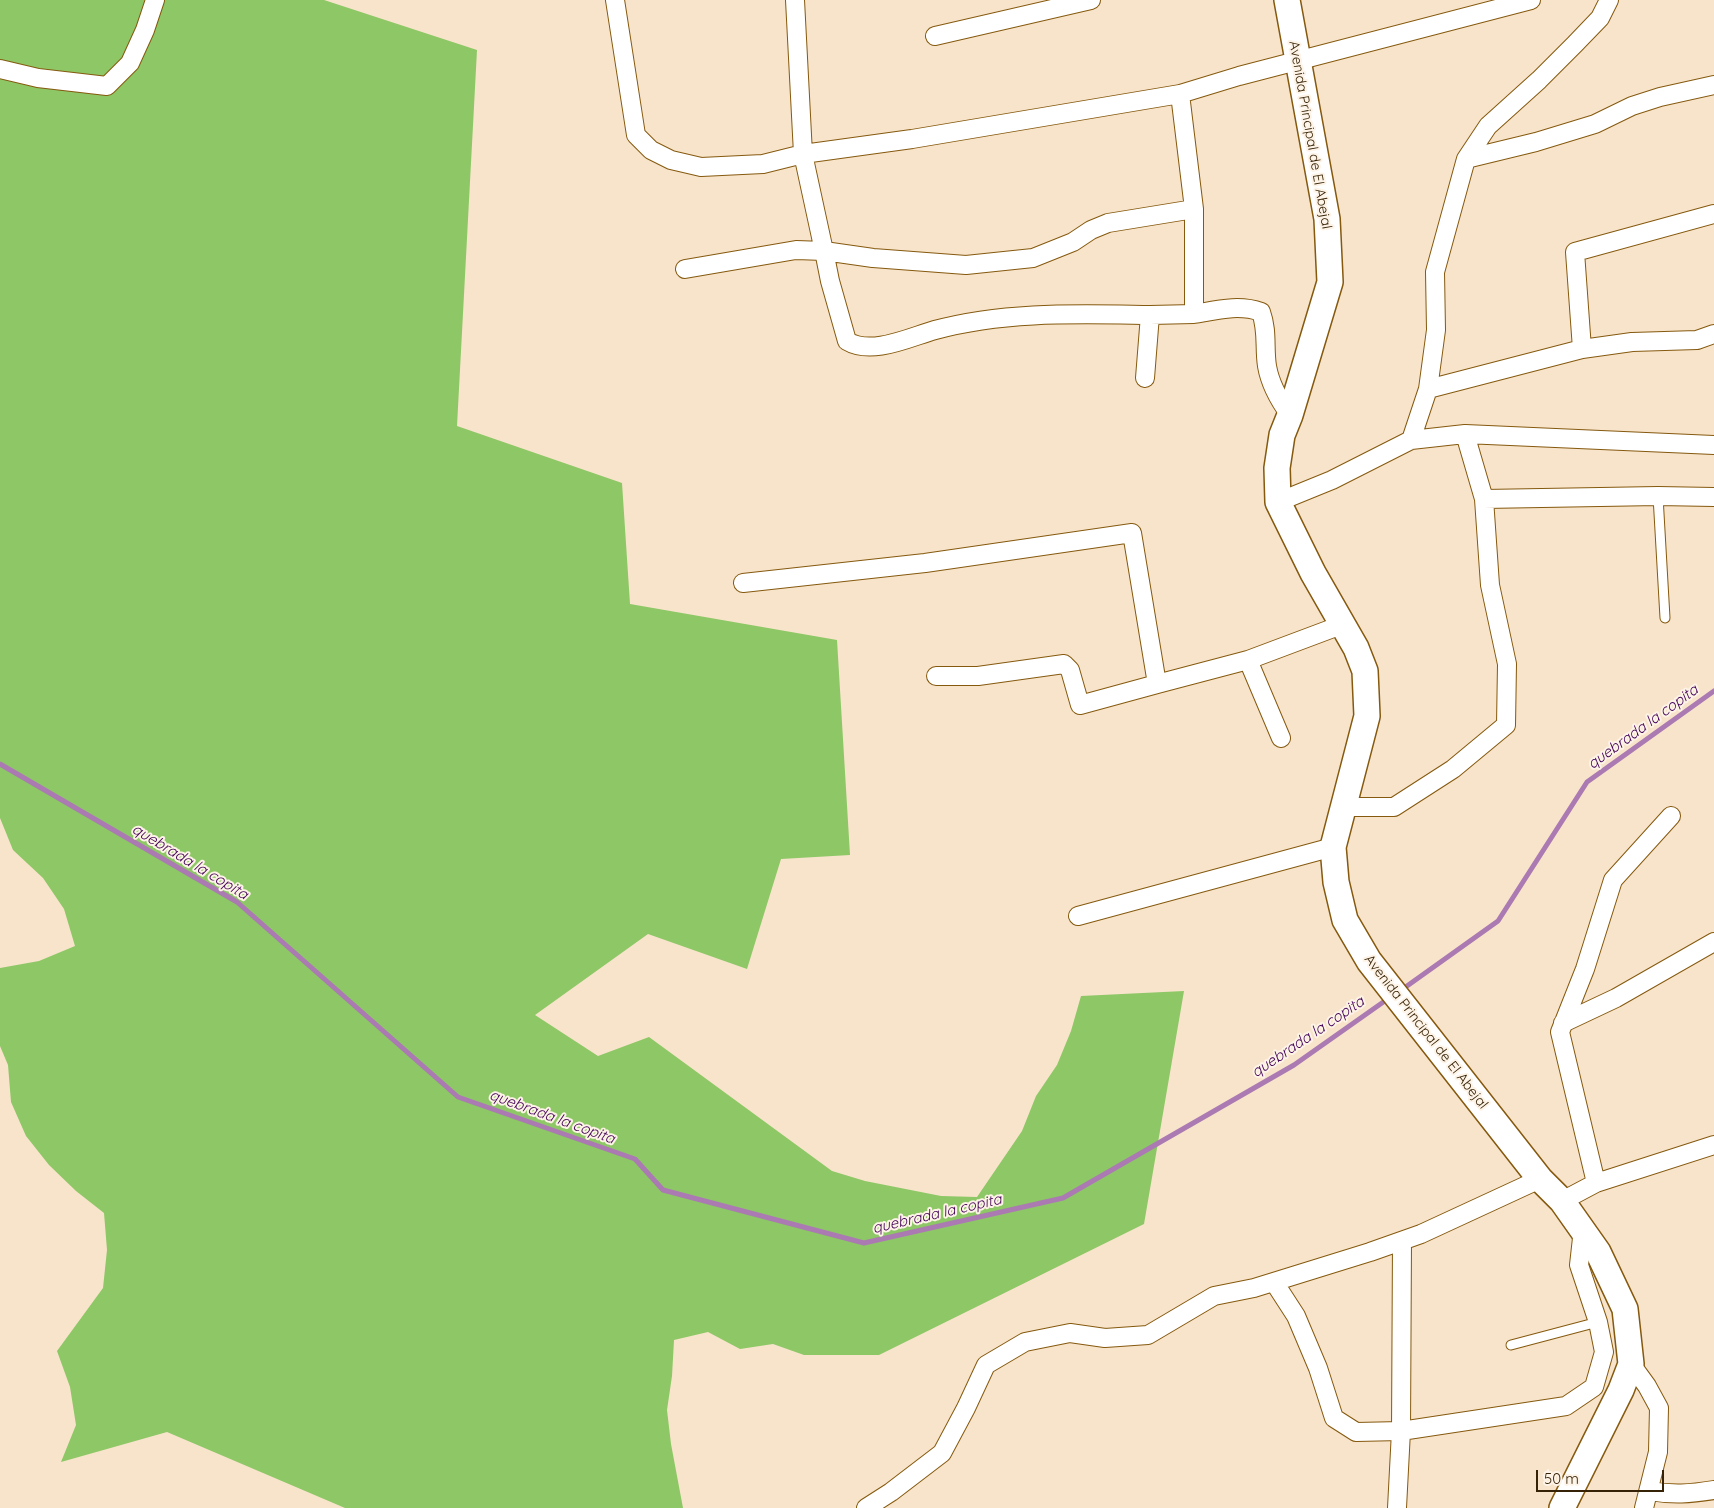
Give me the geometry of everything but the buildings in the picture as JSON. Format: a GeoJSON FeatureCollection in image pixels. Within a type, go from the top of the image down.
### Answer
{"type":"FeatureCollection","features":[{"type":"Feature","properties":{"kind":"main road","name":"Avenida Principal de El Abejal"},"geometry":{"type":"LineString","coordinates":[[1286,0],[1327,219],[1330,282],[1290,415],[1282,435],[1277,468],[1278,502],[1313,573],[1344,624],[1356,648],[1365,671],[1368,716],[1333,847],[1336,882],[1345,920],[1369,961],[1540,1179],[1562,1201],[1583,1229],[1598,1252],[1625,1309],[1630,1364],[1621,1390],[1562,1508]]}},
{"type":"Feature","properties":{"kind":"street"},"geometry":{"type":"LineString","coordinates":[[0,69],[38,78],[107,86],[130,63],[145,30],[155,0]]}},
{"type":"Feature","properties":{"kind":"street"},"geometry":{"type":"LineString","coordinates":[[615,0],[636,135],[651,150],[671,160],[701,167],[763,164],[803,154],[912,139],[1180,94],[1239,76],[1531,0]]}},
{"type":"Feature","properties":{"kind":"street"},"geometry":{"type":"LineString","coordinates":[[795,0],[803,154],[824,251],[847,341],[852,345],[867,347],[903,342],[935,330],[990,320],[1045,314],[1194,314],[1228,308],[1249,308],[1261,312],[1266,332],[1267,366],[1277,398],[1290,415]]}},
{"type":"Feature","properties":{"kind":"street"},"geometry":{"type":"LineString","coordinates":[[935,36],[1091,0]]}},
{"type":"Feature","properties":{"kind":"street"},"geometry":{"type":"LineString","coordinates":[[1411,440],[1428,389],[1436,330],[1434,272],[1466,159],[1488,126],[1594,25],[1600,18],[1609,0]]}},
{"type":"Feature","properties":{"kind":"street"},"geometry":{"type":"LineString","coordinates":[[1466,159],[1536,142],[1595,124],[1632,106],[1660,97],[1714,85]]}},
{"type":"Feature","properties":{"kind":"street"},"geometry":{"type":"LineString","coordinates":[[1180,94],[1194,209],[1194,314]]}},
{"type":"Feature","properties":{"kind":"street"},"geometry":{"type":"LineString","coordinates":[[685,269],[796,250],[966,265],[1033,258],[1073,242],[1090,230],[1108,223],[1194,209]]}},
{"type":"Feature","properties":{"kind":"street"},"geometry":{"type":"LineString","coordinates":[[1582,349],[1575,252],[1714,214]]}},
{"type":"Feature","properties":{"kind":"street"},"geometry":{"type":"LineString","coordinates":[[1145,378],[1150,315]]}},
{"type":"Feature","properties":{"kind":"street"},"geometry":{"type":"LineString","coordinates":[[1428,389],[1582,349],[1632,342],[1697,340],[1714,334]]}},
{"type":"Feature","properties":{"kind":"street"},"geometry":{"type":"LineString","coordinates":[[1344,807],[1394,807],[1453,769],[1506,724],[1507,664],[1490,585],[1484,499],[1465,434]]}},
{"type":"Feature","properties":{"kind":"street"},"geometry":{"type":"LineString","coordinates":[[1278,502],[1332,480],[1411,440],[1465,434],[1714,445]]}},
{"type":"Feature","properties":{"kind":"street"},"geometry":{"type":"LineString","coordinates":[[1484,499],[1714,497]]}},
{"type":"Feature","properties":{"kind":"street"},"geometry":{"type":"LineString","coordinates":[[743,583],[925,563],[1132,533],[1157,684]]}},
{"type":"Feature","properties":{"kind":"street"},"geometry":{"type":"LineString","coordinates":[[936,676],[978,676],[1064,664],[1070,670],[1080,705],[1248,660],[1344,624]]}},
{"type":"Feature","properties":{"kind":"street"},"geometry":{"type":"LineString","coordinates":[[1248,660],[1281,738]]}},
{"type":"Feature","properties":{"kind":"street"},"geometry":{"type":"LineString","coordinates":[[1596,1183],[1560,1032],[1585,969],[1613,880],[1671,816]]}},
{"type":"Feature","properties":{"kind":"street"},"geometry":{"type":"LineString","coordinates":[[1078,916],[1333,847]]}},
{"type":"Feature","properties":{"kind":"street"},"geometry":{"type":"LineString","coordinates":[[1563,1024],[1616,998],[1714,942]]}},
{"type":"Feature","properties":{"kind":"street"},"geometry":{"type":"LineString","coordinates":[[1562,1201],[1596,1183],[1714,1145]]}},
{"type":"Feature","properties":{"kind":"street"},"geometry":{"type":"LineString","coordinates":[[866,1508],[891,1492],[942,1453],[986,1365],[1025,1342],[1070,1333],[1105,1338],[1148,1335],[1214,1296],[1254,1288],[1402,1241],[1540,1179]]}},
{"type":"Feature","properties":{"kind":"street"},"geometry":{"type":"LineString","coordinates":[[1274,1282],[1296,1316],[1318,1368],[1334,1418],[1356,1432],[1400,1431],[1566,1406],[1594,1387],[1604,1352],[1598,1322],[1579,1265],[1583,1229]]}},
{"type":"Feature","properties":{"kind":"street"},"geometry":{"type":"LineString","coordinates":[[1397,1508],[1400,1431],[1402,1241]]}},
{"type":"Feature","properties":{"kind":"street"},"geometry":{"type":"LineString","coordinates":[[1630,1364],[1647,1386],[1659,1408],[1658,1452],[1644,1508]]}},
{"type":"Feature","properties":{"kind":"street"},"geometry":{"type":"LineString","coordinates":[[1649,1491],[1670,1495],[1714,1490]]}},
{"type":"Feature","properties":{"kind":"lane"},"geometry":{"type":"LineString","coordinates":[[1658,496],[1665,618]]}},
{"type":"Feature","properties":{"kind":"lane"},"geometry":{"type":"LineString","coordinates":[[1512,1345],[1598,1322]]}},
{"type":"Feature","properties":{"kind":"green space"},"geometry":{"type":"Polygon","coordinates":[[[0,0],[324,0],[477,50],[457,426],[622,483],[630,604],[837,640],[850,855],[781,859],[747,969],[648,934],[535,1015],[598,1056],[649,1037],[832,1171],[865,1181],[941,1196],[977,1197],[1022,1131],[1036,1096],[1057,1065],[1071,1031],[1081,996],[1184,991],[1144,1224],[879,1355],[804,1355],[773,1344],[740,1349],[708,1332],[674,1340],[672,1376],[667,1410],[671,1444],[683,1508],[345,1508],[167,1432],[61,1462],[76,1425],[70,1387],[57,1351],[103,1288],[107,1250],[104,1213],[76,1191],[49,1165],[26,1136],[11,1102],[8,1065],[0,1046],[0,968],[39,961],[75,946],[64,909],[43,878],[13,850],[0,818],[0,0]]]}},
{"type":"Feature","properties":{"kind":"waterway","name":"quebrada la copita"},"geometry":{"type":"LineString","coordinates":[[1400,991],[1498,921],[1587,782],[1714,691]]}},
{"type":"Feature","properties":{"kind":"waterway","name":"quebrada la copita"},"geometry":{"type":"LineString","coordinates":[[0,764],[237,902],[458,1097],[635,1159],[663,1190],[864,1243],[1063,1198],[1294,1065],[1389,998]]}}]}
